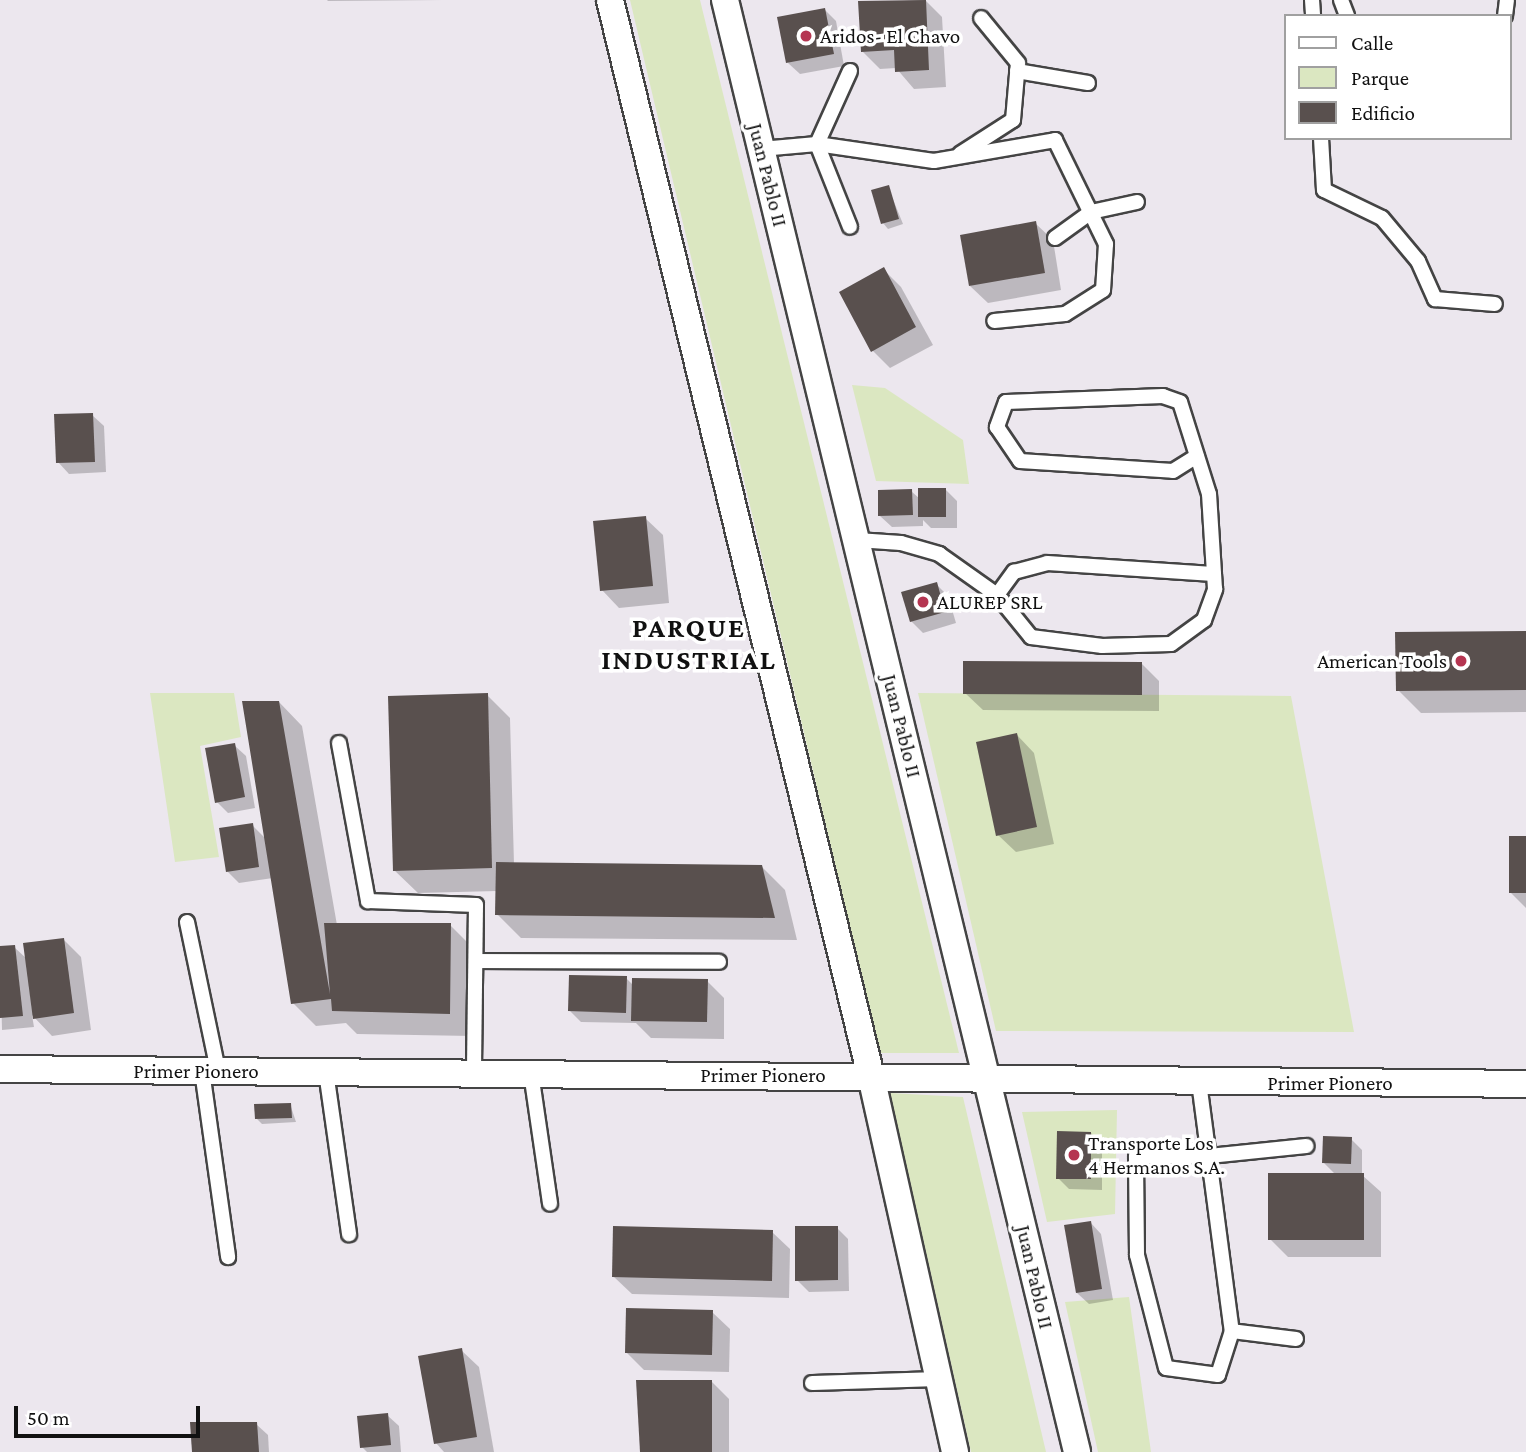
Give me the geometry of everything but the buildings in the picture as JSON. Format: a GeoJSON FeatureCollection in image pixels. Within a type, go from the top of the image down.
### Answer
{"type":"FeatureCollection","features":[{"type":"Feature","properties":{"kind":"street"},"geometry":{"type":"LineString","coordinates":[[610,0],[871,1076],[955,1452]]}},
{"type":"Feature","properties":{"kind":"street","name":"Juan Pablo II"},"geometry":{"type":"LineString","coordinates":[[725,0],[1077,1452]]}},
{"type":"Feature","properties":{"kind":"street","name":"Primer Pionero"},"geometry":{"type":"LineString","coordinates":[[0,1069],[1526,1084]]}},
{"type":"Feature","properties":{"kind":"lane"},"geometry":{"type":"LineString","coordinates":[[956,157],[1013,120],[1018,63],[981,18]]}},
{"type":"Feature","properties":{"kind":"lane"},"geometry":{"type":"LineString","coordinates":[[849,71],[817,144],[850,227]]}},
{"type":"Feature","properties":{"kind":"lane"},"geometry":{"type":"LineString","coordinates":[[1017,71],[1088,83]]}},
{"type":"Feature","properties":{"kind":"lane"},"geometry":{"type":"LineString","coordinates":[[1321,140],[1324,190],[1382,218],[1418,261],[1435,299],[1494,304]]}},
{"type":"Feature","properties":{"kind":"lane"},"geometry":{"type":"LineString","coordinates":[[761,149],[817,144],[934,161],[1055,141],[1106,244],[1103,290],[1065,314],[994,321]]}},
{"type":"Feature","properties":{"kind":"lane"},"geometry":{"type":"LineString","coordinates":[[1055,238],[1091,212],[1137,202]]}},
{"type":"Feature","properties":{"kind":"lane"},"geometry":{"type":"LineString","coordinates":[[857,540],[901,543],[939,554],[997,595],[1031,637],[1102,646],[1171,644],[1204,620],[1215,589],[1209,494],[1180,402],[1163,396],[1006,402],[997,427],[1020,461],[1174,471],[1197,456]]}},
{"type":"Feature","properties":{"kind":"lane"},"geometry":{"type":"LineString","coordinates":[[997,595],[1014,572],[1047,563],[1214,574]]}},
{"type":"Feature","properties":{"kind":"lane"},"geometry":{"type":"LineString","coordinates":[[339,743],[368,901],[476,905],[474,1073]]}},
{"type":"Feature","properties":{"kind":"lane"},"geometry":{"type":"LineString","coordinates":[[187,922],[210,1071],[229,1257]]}},
{"type":"Feature","properties":{"kind":"lane"},"geometry":{"type":"LineString","coordinates":[[476,961],[719,962]]}},
{"type":"Feature","properties":{"kind":"lane"},"geometry":{"type":"LineString","coordinates":[[326,1072],[349,1234]]}},
{"type":"Feature","properties":{"kind":"lane"},"geometry":{"type":"LineString","coordinates":[[531,1073],[550,1204]]}},
{"type":"Feature","properties":{"kind":"lane"},"geometry":{"type":"LineString","coordinates":[[1199,1082],[1209,1156],[1232,1331],[1219,1375],[1166,1368],[1137,1255],[1136,1156],[1209,1156],[1306,1146]]}},
{"type":"Feature","properties":{"kind":"lane"},"geometry":{"type":"LineString","coordinates":[[1232,1331],[1296,1339]]}},
{"type":"Feature","properties":{"kind":"lane"},"geometry":{"type":"LineString","coordinates":[[812,1383],[939,1378]]}},
{"type":"Feature","properties":{"kind":"shaded area"},"geometry":{"type":"Polygon","coordinates":[[[0,0],[1526,0],[1526,1452],[0,1452],[0,0]]]}},
{"type":"Feature","properties":{"kind":"green space"},"geometry":{"type":"Polygon","coordinates":[[[630,0],[700,0],[959,1053],[880,1053],[630,0]]]}},
{"type":"Feature","properties":{"kind":"green space"},"geometry":{"type":"Polygon","coordinates":[[[852,385],[885,388],[963,440],[969,484],[876,481],[852,385]]]}},
{"type":"Feature","properties":{"kind":"green space"},"geometry":{"type":"Polygon","coordinates":[[[150,693],[234,693],[241,737],[200,746],[219,857],[175,862],[150,693]]]}},
{"type":"Feature","properties":{"kind":"green space"},"geometry":{"type":"Polygon","coordinates":[[[918,693],[1291,696],[1354,1032],[996,1031],[918,693]]]}},
{"type":"Feature","properties":{"kind":"green space"},"geometry":{"type":"Polygon","coordinates":[[[890,1093],[963,1097],[1046,1452],[971,1452],[890,1093]]]}},
{"type":"Feature","properties":{"kind":"green space"},"geometry":{"type":"Polygon","coordinates":[[[1117,1110],[1115,1214],[1047,1222],[1022,1112],[1117,1110]]]}},
{"type":"Feature","properties":{"kind":"green space"},"geometry":{"type":"Polygon","coordinates":[[[1129,1297],[1151,1452],[1098,1452],[1065,1302],[1129,1297]]]}},
{"type":"Feature","properties":{"kind":"place","name":"Aridos- El Chavo"},"geometry":{"type":"Point","coordinates":[806,36]}},
{"type":"Feature","properties":{"kind":"place","name":"ALUREP SRL"},"geometry":{"type":"Point","coordinates":[923,602]}},
{"type":"Feature","properties":{"kind":"place","name":"American Tools"},"geometry":{"type":"Point","coordinates":[1461,661]}},
{"type":"Feature","properties":{"kind":"place","name":"Transporte Los 4 Hermanos S.A."},"geometry":{"type":"Point","coordinates":[1074,1155]}},
{"type":"Feature","properties":{"kind":"district","name":"PARQUE INDUSTRIAL"},"geometry":{"type":"Point","coordinates":[689,644]}}]}
